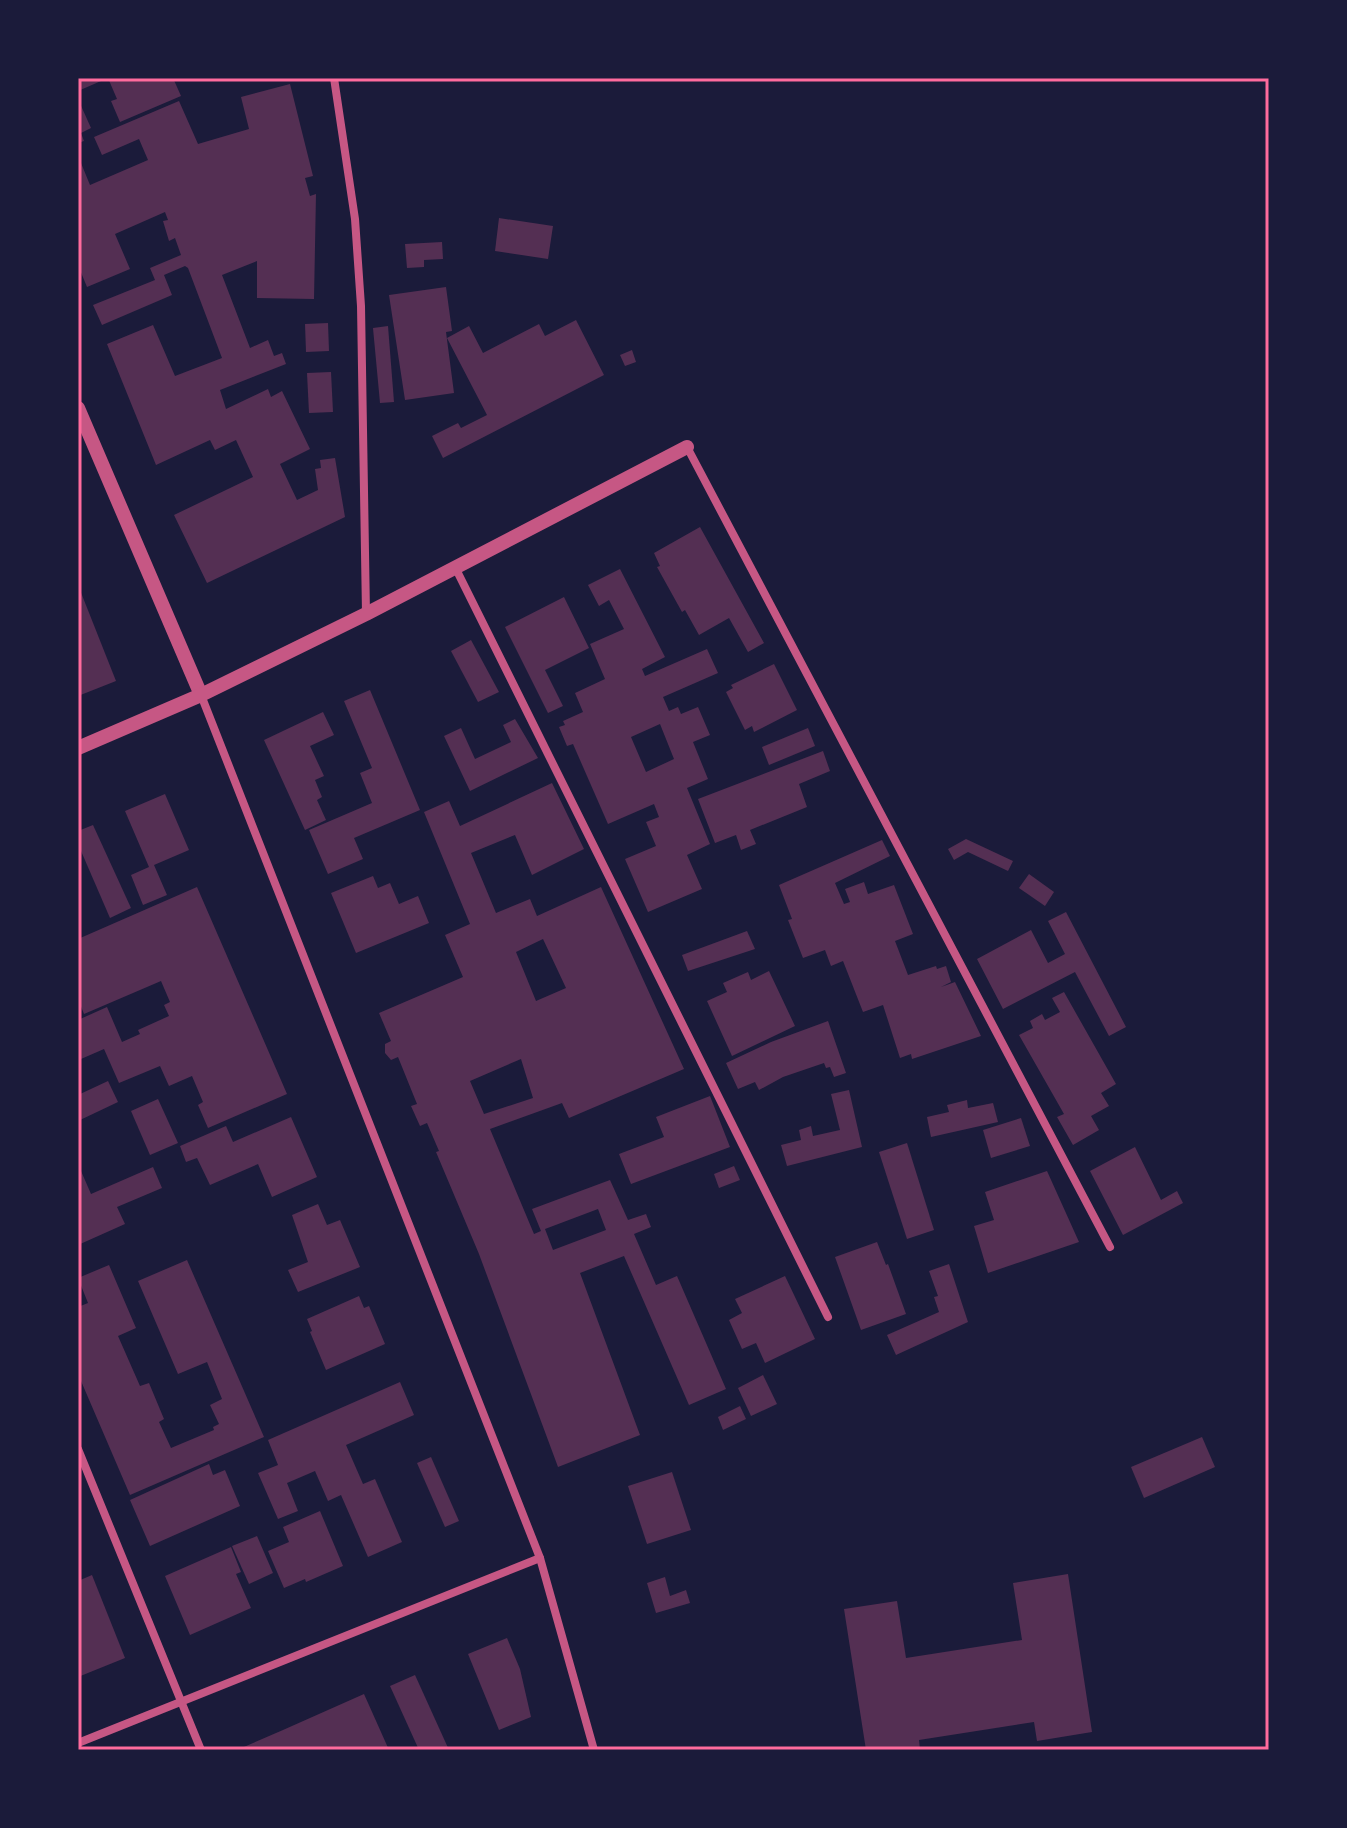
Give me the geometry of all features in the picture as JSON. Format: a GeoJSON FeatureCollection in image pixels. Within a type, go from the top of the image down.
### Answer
{"type":"FeatureCollection","features":[{"type":"Feature","properties":{"kind":"street"},"geometry":{"type":"LineString","coordinates":[[334,78],[355,219],[361,306],[366,614]]}},
{"type":"Feature","properties":{"kind":"street"},"geometry":{"type":"LineString","coordinates":[[78,408],[201,695],[540,1558],[594,1750]]}},
{"type":"Feature","properties":{"kind":"street"},"geometry":{"type":"LineString","coordinates":[[78,748],[201,695],[366,614],[687,447],[1110,1247]]}},
{"type":"Feature","properties":{"kind":"street"},"geometry":{"type":"LineString","coordinates":[[455,566],[828,1317]]}},
{"type":"Feature","properties":{"kind":"street"},"geometry":{"type":"LineString","coordinates":[[78,1449],[201,1750]]}},
{"type":"Feature","properties":{"kind":"street"},"geometry":{"type":"LineString","coordinates":[[78,1743],[540,1558]]}},
{"type":"Feature","properties":{"kind":"building"},"geometry":{"type":"Polygon","coordinates":[[[78,78],[108,78],[78,91],[78,78]]]}},
{"type":"Feature","properties":{"kind":"building"},"geometry":{"type":"Polygon","coordinates":[[[108,78],[173,78],[181,96],[120,122],[111,101],[117,99],[108,78]]]}},
{"type":"Feature","properties":{"kind":"building"},"geometry":{"type":"Polygon","coordinates":[[[290,84],[313,176],[305,178],[310,196],[316,194],[314,299],[257,298],[257,261],[222,275],[250,348],[268,340],[274,356],[282,353],[286,364],[220,390],[226,409],[268,389],[271,397],[282,391],[310,449],[280,464],[297,500],[318,490],[315,469],[321,468],[320,460],[335,458],[345,517],[207,583],[174,515],[253,477],[236,440],[215,450],[210,440],[156,465],[107,344],[153,325],[175,376],[222,358],[185,266],[164,275],[172,295],[102,325],[93,305],[155,280],[150,268],[181,255],[175,238],[169,241],[163,221],[168,220],[165,212],[115,234],[130,269],[87,287],[78,265],[78,164],[81,163],[90,185],[148,160],[139,139],[102,155],[94,137],[179,101],[198,144],[249,129],[241,97],[290,84]]]}},
{"type":"Feature","properties":{"kind":"building"},"geometry":{"type":"Polygon","coordinates":[[[78,99],[91,128],[81,133],[84,141],[78,143],[78,99]]]}},
{"type":"Feature","properties":{"kind":"building"},"geometry":{"type":"Polygon","coordinates":[[[499,218],[553,226],[548,259],[495,251],[499,218]]]}},
{"type":"Feature","properties":{"kind":"building"},"geometry":{"type":"Polygon","coordinates":[[[442,242],[443,259],[424,260],[424,267],[407,268],[405,244],[442,242]]]}},
{"type":"Feature","properties":{"kind":"building"},"geometry":{"type":"Polygon","coordinates":[[[446,287],[452,331],[446,332],[454,393],[405,400],[389,295],[446,287]]]}},
{"type":"Feature","properties":{"kind":"building"},"geometry":{"type":"Polygon","coordinates":[[[576,320],[604,375],[443,458],[432,436],[458,423],[461,428],[487,415],[447,338],[469,326],[483,353],[539,324],[545,336],[576,320]]]}},
{"type":"Feature","properties":{"kind":"building"},"geometry":{"type":"Polygon","coordinates":[[[328,323],[329,351],[306,352],[305,324],[328,323]]]}},
{"type":"Feature","properties":{"kind":"building"},"geometry":{"type":"Polygon","coordinates":[[[388,326],[394,402],[380,403],[373,328],[388,326]]]}},
{"type":"Feature","properties":{"kind":"building"},"geometry":{"type":"Polygon","coordinates":[[[632,350],[636,362],[625,366],[620,355],[632,350]]]}},
{"type":"Feature","properties":{"kind":"building"},"geometry":{"type":"Polygon","coordinates":[[[331,372],[333,412],[309,413],[307,373],[331,372]]]}},
{"type":"Feature","properties":{"kind":"building"},"geometry":{"type":"Polygon","coordinates":[[[700,527],[764,643],[748,652],[729,618],[699,635],[657,567],[660,566],[654,553],[700,527]]]}},
{"type":"Feature","properties":{"kind":"building"},"geometry":{"type":"Polygon","coordinates":[[[620,569],[665,657],[642,669],[645,676],[707,649],[718,673],[663,697],[669,711],[678,707],[681,714],[698,707],[710,735],[693,742],[708,779],[687,788],[710,844],[687,855],[702,889],[648,912],[625,859],[656,846],[646,822],[659,817],[654,804],[608,824],[573,744],[567,746],[559,727],[565,725],[563,721],[583,712],[575,693],[605,679],[590,644],[624,629],[609,600],[599,606],[588,585],[620,569]],[[660,724],[631,737],[646,772],[674,759],[660,724]]]}},
{"type":"Feature","properties":{"kind":"building"},"geometry":{"type":"Polygon","coordinates":[[[78,585],[116,681],[78,696],[78,585]]]}},
{"type":"Feature","properties":{"kind":"building"},"geometry":{"type":"Polygon","coordinates":[[[564,597],[589,648],[545,670],[563,706],[548,713],[505,627],[564,597]]]}},
{"type":"Feature","properties":{"kind":"building"},"geometry":{"type":"Polygon","coordinates":[[[471,640],[499,692],[478,702],[451,651],[471,640]]]}},
{"type":"Feature","properties":{"kind":"building"},"geometry":{"type":"Polygon","coordinates":[[[774,664],[797,710],[754,732],[752,726],[745,730],[726,692],[733,688],[731,685],[774,664]]]}},
{"type":"Feature","properties":{"kind":"building"},"geometry":{"type":"Polygon","coordinates":[[[370,690],[420,810],[354,838],[363,859],[328,874],[309,830],[372,803],[360,773],[372,768],[344,701],[370,690]]]}},
{"type":"Feature","properties":{"kind":"building"},"geometry":{"type":"Polygon","coordinates":[[[323,712],[334,735],[310,746],[324,776],[315,780],[322,797],[317,800],[326,820],[305,830],[264,740],[323,712]]]}},
{"type":"Feature","properties":{"kind":"building"},"geometry":{"type":"Polygon","coordinates":[[[515,719],[538,758],[470,791],[444,736],[461,728],[475,759],[511,742],[503,725],[515,719]]]}},
{"type":"Feature","properties":{"kind":"building"},"geometry":{"type":"Polygon","coordinates":[[[808,728],[815,746],[769,765],[762,747],[808,728]]]}},
{"type":"Feature","properties":{"kind":"building"},"geometry":{"type":"Polygon","coordinates":[[[823,751],[830,771],[799,784],[807,807],[750,830],[756,844],[741,850],[736,835],[715,843],[698,799],[823,751]]]}},
{"type":"Feature","properties":{"kind":"building"},"geometry":{"type":"Polygon","coordinates":[[[552,783],[584,849],[532,875],[515,835],[471,853],[496,913],[530,899],[537,916],[601,887],[684,1069],[569,1118],[562,1103],[490,1129],[534,1234],[541,1231],[532,1209],[610,1180],[628,1220],[646,1214],[651,1227],[634,1234],[656,1285],[677,1276],[726,1389],[689,1405],[624,1256],[580,1273],[640,1435],[558,1467],[479,1254],[436,1152],[439,1151],[427,1123],[420,1126],[411,1106],[417,1104],[398,1057],[391,1060],[385,1053],[385,1044],[391,1041],[379,1013],[463,977],[445,935],[470,924],[424,812],[449,801],[460,826],[552,783]],[[543,939],[516,952],[536,1001],[566,988],[543,939]],[[521,1059],[470,1081],[484,1114],[533,1098],[521,1059]],[[598,1209],[545,1229],[553,1250],[606,1230],[598,1209]]]}},
{"type":"Feature","properties":{"kind":"building"},"geometry":{"type":"Polygon","coordinates":[[[165,794],[189,850],[154,865],[167,895],[143,905],[131,875],[149,867],[125,811],[165,794]]]}},
{"type":"Feature","properties":{"kind":"building"},"geometry":{"type":"Polygon","coordinates":[[[93,825],[131,908],[110,918],[78,844],[78,831],[93,825]]]}},
{"type":"Feature","properties":{"kind":"building"},"geometry":{"type":"Polygon","coordinates":[[[966,839],[1013,861],[1008,871],[968,852],[954,860],[948,849],[966,839]]]}},
{"type":"Feature","properties":{"kind":"building"},"geometry":{"type":"Polygon","coordinates":[[[882,840],[890,856],[835,883],[844,904],[850,902],[845,889],[864,882],[868,894],[894,885],[913,934],[895,941],[908,975],[946,966],[951,982],[941,987],[955,982],[981,1036],[912,1059],[911,1054],[900,1058],[883,1005],[863,1012],[843,961],[831,966],[825,950],[803,958],[779,885],[882,840]]]}},
{"type":"Feature","properties":{"kind":"building"},"geometry":{"type":"Polygon","coordinates":[[[1029,874],[1054,892],[1045,906],[1019,888],[1029,874]]]}},
{"type":"Feature","properties":{"kind":"building"},"geometry":{"type":"Polygon","coordinates":[[[373,876],[378,888],[390,883],[399,904],[418,896],[429,923],[356,953],[331,893],[373,876]]]}},
{"type":"Feature","properties":{"kind":"building"},"geometry":{"type":"Polygon","coordinates":[[[197,887],[287,1094],[208,1128],[198,1105],[203,1102],[192,1076],[169,1086],[160,1066],[119,1083],[104,1049],[81,1059],[78,1052],[78,1020],[107,1007],[122,1042],[140,1034],[138,1030],[169,1016],[164,1005],[170,1002],[161,981],[84,1014],[78,999],[78,939],[197,887]]]}},
{"type":"Feature","properties":{"kind":"building"},"geometry":{"type":"Polygon","coordinates":[[[1066,912],[1126,1027],[1109,1036],[1075,972],[1003,1009],[977,959],[1031,930],[1048,963],[1065,954],[1048,921],[1066,912]]]}},
{"type":"Feature","properties":{"kind":"building"},"geometry":{"type":"Polygon","coordinates":[[[747,931],[755,949],[688,971],[682,955],[747,931]]]}},
{"type":"Feature","properties":{"kind":"building"},"geometry":{"type":"Polygon","coordinates":[[[769,971],[795,1026],[732,1056],[707,1001],[727,992],[723,983],[748,972],[751,980],[769,971]]]}},
{"type":"Feature","properties":{"kind":"building"},"geometry":{"type":"Polygon","coordinates":[[[1064,992],[1116,1084],[1101,1093],[1109,1106],[1091,1116],[1099,1130],[1073,1145],[1057,1117],[1064,1114],[1019,1035],[1033,1028],[1030,1021],[1042,1014],[1045,1020],[1060,1012],[1052,998],[1064,992]]]}},
{"type":"Feature","properties":{"kind":"building"},"geometry":{"type":"Polygon","coordinates":[[[828,1021],[846,1073],[834,1077],[830,1067],[826,1068],[824,1063],[783,1077],[759,1090],[755,1082],[738,1089],[726,1063],[828,1021]]]}},
{"type":"Feature","properties":{"kind":"building"},"geometry":{"type":"Polygon","coordinates":[[[108,1081],[118,1102],[78,1121],[78,1095],[108,1081]]]}},
{"type":"Feature","properties":{"kind":"building"},"geometry":{"type":"Polygon","coordinates":[[[849,1090],[862,1147],[787,1166],[781,1145],[801,1140],[799,1130],[811,1126],[813,1136],[840,1130],[831,1094],[849,1090]]]}},
{"type":"Feature","properties":{"kind":"building"},"geometry":{"type":"Polygon","coordinates":[[[710,1096],[730,1147],[631,1184],[619,1154],[664,1137],[656,1117],[710,1096]]]}},
{"type":"Feature","properties":{"kind":"building"},"geometry":{"type":"Polygon","coordinates":[[[158,1099],[178,1143],[150,1155],[131,1111],[158,1099]]]}},
{"type":"Feature","properties":{"kind":"building"},"geometry":{"type":"Polygon","coordinates":[[[967,1100],[968,1108],[993,1103],[998,1122],[931,1137],[927,1117],[949,1112],[947,1105],[967,1100]]]}},
{"type":"Feature","properties":{"kind":"building"},"geometry":{"type":"Polygon","coordinates":[[[291,1117],[317,1177],[272,1197],[258,1164],[210,1185],[197,1158],[186,1162],[180,1146],[226,1126],[233,1142],[291,1117]]]}},
{"type":"Feature","properties":{"kind":"building"},"geometry":{"type":"Polygon","coordinates":[[[1021,1118],[1030,1146],[991,1158],[983,1130],[1021,1118]]]}},
{"type":"Feature","properties":{"kind":"building"},"geometry":{"type":"Polygon","coordinates":[[[907,1143],[934,1230],[907,1239],[879,1152],[907,1143]]]}},
{"type":"Feature","properties":{"kind":"building"},"geometry":{"type":"Polygon","coordinates":[[[1135,1147],[1161,1200],[1177,1191],[1183,1203],[1123,1235],[1090,1171],[1135,1147]]]}},
{"type":"Feature","properties":{"kind":"building"},"geometry":{"type":"Polygon","coordinates":[[[78,1164],[91,1194],[153,1167],[162,1188],[117,1207],[125,1224],[78,1245],[78,1164]]]}},
{"type":"Feature","properties":{"kind":"building"},"geometry":{"type":"Polygon","coordinates":[[[734,1166],[740,1180],[719,1188],[714,1174],[734,1166]]]}},
{"type":"Feature","properties":{"kind":"building"},"geometry":{"type":"Polygon","coordinates":[[[1047,1171],[1079,1242],[988,1273],[974,1226],[994,1220],[985,1192],[1047,1171]]]}},
{"type":"Feature","properties":{"kind":"building"},"geometry":{"type":"Polygon","coordinates":[[[318,1204],[327,1225],[340,1220],[360,1267],[298,1292],[288,1270],[308,1262],[292,1215],[318,1204]]]}},
{"type":"Feature","properties":{"kind":"building"},"geometry":{"type":"Polygon","coordinates":[[[877,1242],[906,1314],[861,1330],[835,1257],[877,1242]]]}},
{"type":"Feature","properties":{"kind":"building"},"geometry":{"type":"Polygon","coordinates":[[[187,1260],[264,1437],[130,1495],[78,1374],[78,1307],[88,1303],[78,1278],[109,1265],[136,1328],[118,1336],[140,1386],[149,1383],[164,1419],[159,1422],[171,1448],[214,1430],[213,1427],[219,1424],[210,1405],[222,1399],[207,1362],[178,1374],[138,1281],[187,1260]]]}},
{"type":"Feature","properties":{"kind":"building"},"geometry":{"type":"Polygon","coordinates":[[[949,1264],[968,1322],[896,1355],[887,1335],[939,1312],[934,1297],[938,1296],[929,1271],[949,1264]]]}},
{"type":"Feature","properties":{"kind":"building"},"geometry":{"type":"Polygon","coordinates":[[[785,1276],[815,1339],[765,1363],[756,1343],[742,1349],[729,1320],[742,1313],[735,1299],[785,1276]]]}},
{"type":"Feature","properties":{"kind":"building"},"geometry":{"type":"Polygon","coordinates":[[[359,1296],[364,1308],[369,1306],[385,1344],[326,1370],[307,1319],[359,1296]]]}},
{"type":"Feature","properties":{"kind":"building"},"geometry":{"type":"Polygon","coordinates":[[[763,1375],[777,1404],[751,1416],[738,1388],[763,1375]]]}},
{"type":"Feature","properties":{"kind":"building"},"geometry":{"type":"Polygon","coordinates":[[[400,1382],[414,1415],[346,1445],[363,1484],[375,1479],[402,1542],[368,1557],[341,1495],[328,1501],[315,1471],[287,1483],[298,1511],[278,1519],[258,1473],[278,1465],[268,1440],[400,1382]]]}},
{"type":"Feature","properties":{"kind":"building"},"geometry":{"type":"Polygon","coordinates":[[[740,1406],[746,1419],[723,1430],[718,1417],[740,1406]]]}},
{"type":"Feature","properties":{"kind":"building"},"geometry":{"type":"Polygon","coordinates":[[[1202,1437],[1215,1467],[1144,1498],[1131,1467],[1202,1437]]]}},
{"type":"Feature","properties":{"kind":"building"},"geometry":{"type":"Polygon","coordinates":[[[431,1457],[459,1521],[445,1527],[417,1463],[431,1457]]]}},
{"type":"Feature","properties":{"kind":"building"},"geometry":{"type":"Polygon","coordinates":[[[209,1464],[213,1475],[225,1470],[240,1506],[150,1546],[130,1500],[209,1464]]]}},
{"type":"Feature","properties":{"kind":"building"},"geometry":{"type":"Polygon","coordinates":[[[672,1472],[691,1530],[647,1544],[628,1486],[672,1472]]]}},
{"type":"Feature","properties":{"kind":"building"},"geometry":{"type":"Polygon","coordinates":[[[320,1511],[343,1566],[284,1588],[268,1551],[289,1542],[283,1527],[320,1511]]]}},
{"type":"Feature","properties":{"kind":"building"},"geometry":{"type":"Polygon","coordinates":[[[257,1536],[273,1573],[249,1584],[232,1546],[257,1536]]]}},
{"type":"Feature","properties":{"kind":"building"},"geometry":{"type":"Polygon","coordinates":[[[231,1547],[241,1572],[236,1574],[251,1608],[190,1635],[165,1576],[231,1547]]]}},
{"type":"Feature","properties":{"kind":"building"},"geometry":{"type":"Polygon","coordinates":[[[1068,1574],[1092,1732],[1037,1741],[1034,1722],[919,1740],[920,1750],[866,1750],[844,1609],[897,1601],[906,1658],[1022,1640],[1013,1583],[1068,1574]]]}},
{"type":"Feature","properties":{"kind":"building"},"geometry":{"type":"Polygon","coordinates":[[[92,1575],[125,1658],[78,1677],[78,1581],[92,1575]]]}},
{"type":"Feature","properties":{"kind":"building"},"geometry":{"type":"Polygon","coordinates":[[[665,1577],[670,1596],[686,1590],[690,1603],[656,1613],[647,1583],[665,1577]]]}},
{"type":"Feature","properties":{"kind":"building"},"geometry":{"type":"Polygon","coordinates":[[[507,1638],[520,1669],[531,1717],[499,1730],[468,1654],[507,1638]]]}},
{"type":"Feature","properties":{"kind":"building"},"geometry":{"type":"Polygon","coordinates":[[[415,1675],[449,1750],[419,1750],[390,1686],[415,1675]]]}},
{"type":"Feature","properties":{"kind":"building"},"geometry":{"type":"Polygon","coordinates":[[[364,1694],[389,1750],[237,1750],[283,1730],[364,1694]]]}}]}
